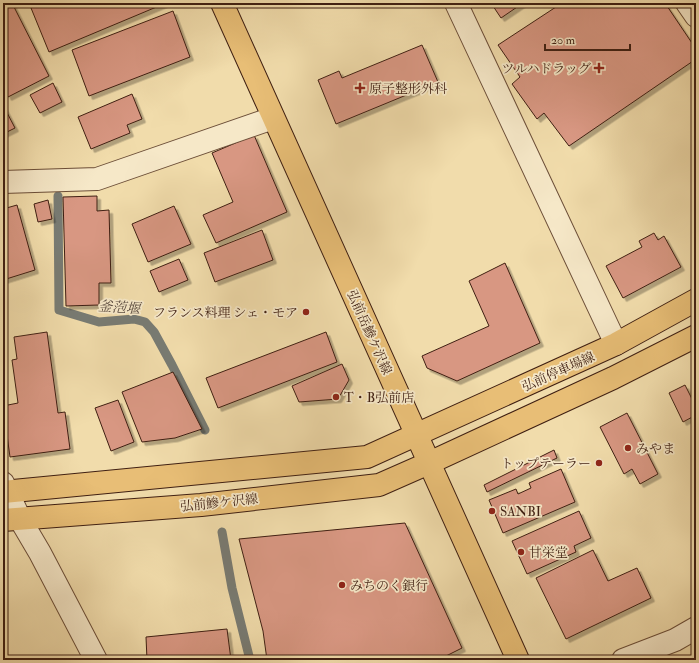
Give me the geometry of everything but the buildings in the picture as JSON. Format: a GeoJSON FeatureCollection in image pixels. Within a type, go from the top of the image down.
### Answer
{"type":"FeatureCollection","features":[{"type":"Feature","properties":{"kind":"main road","name":"弘前岳鰺ケ沢線"},"geometry":{"type":"LineString","coordinates":[[222,3],[518,660]]}},
{"type":"Feature","properties":{"kind":"main road","name":"弘前停車場線"},"geometry":{"type":"LineString","coordinates":[[416,435],[616,344],[696,300]]}},
{"type":"Feature","properties":{"kind":"main road"},"geometry":{"type":"LineString","coordinates":[[430,463],[613,378],[696,336]]}},
{"type":"Feature","properties":{"kind":"main road"},"geometry":{"type":"LineString","coordinates":[[4,489],[367,457],[416,435]]}},
{"type":"Feature","properties":{"kind":"main road","name":"弘前鰺ケ沢線"},"geometry":{"type":"LineString","coordinates":[[12,519],[201,505],[379,485],[430,463]]}},
{"type":"Feature","properties":{"kind":"street"},"geometry":{"type":"LineString","coordinates":[[456,3],[616,344]]}},
{"type":"Feature","properties":{"kind":"street"},"geometry":{"type":"LineString","coordinates":[[687,3],[696,16]]}},
{"type":"Feature","properties":{"kind":"street"},"geometry":{"type":"LineString","coordinates":[[3,182],[97,179],[273,118]]}},
{"type":"Feature","properties":{"kind":"street"},"geometry":{"type":"LineString","coordinates":[[4,489],[12,519],[40,553],[96,660]]}},
{"type":"Feature","properties":{"kind":"street"},"geometry":{"type":"LineString","coordinates":[[623,660],[675,640],[696,628]]}},
{"type":"Feature","properties":{"kind":"waterway","name":"釜萢堰"},"geometry":{"type":"LineString","coordinates":[[58,196],[59,310],[99,322],[134,319],[145,322],[154,332],[205,430]]}},
{"type":"Feature","properties":{"kind":"waterway"},"geometry":{"type":"LineString","coordinates":[[222,532],[232,588],[250,660]]}},
{"type":"Feature","properties":{"kind":"place","name":"ツルハドラッグ"},"geometry":{"type":"Point","coordinates":[599,68]}},
{"type":"Feature","properties":{"kind":"place","name":"原子整形外科"},"geometry":{"type":"Point","coordinates":[360,88]}},
{"type":"Feature","properties":{"kind":"place","name":"フランス料理 シェ・モア"},"geometry":{"type":"Point","coordinates":[306,312]}},
{"type":"Feature","properties":{"kind":"place","name":"T・B弘前店"},"geometry":{"type":"Point","coordinates":[336,397]}},
{"type":"Feature","properties":{"kind":"place","name":"みやま"},"geometry":{"type":"Point","coordinates":[628,448]}},
{"type":"Feature","properties":{"kind":"place","name":"トップテーラー"},"geometry":{"type":"Point","coordinates":[599,463]}},
{"type":"Feature","properties":{"kind":"place","name":"SANBI"},"geometry":{"type":"Point","coordinates":[492,511]}},
{"type":"Feature","properties":{"kind":"place","name":"甘栄堂"},"geometry":{"type":"Point","coordinates":[521,552]}},
{"type":"Feature","properties":{"kind":"place","name":"みちのく銀行"},"geometry":{"type":"Point","coordinates":[342,585]}}]}
